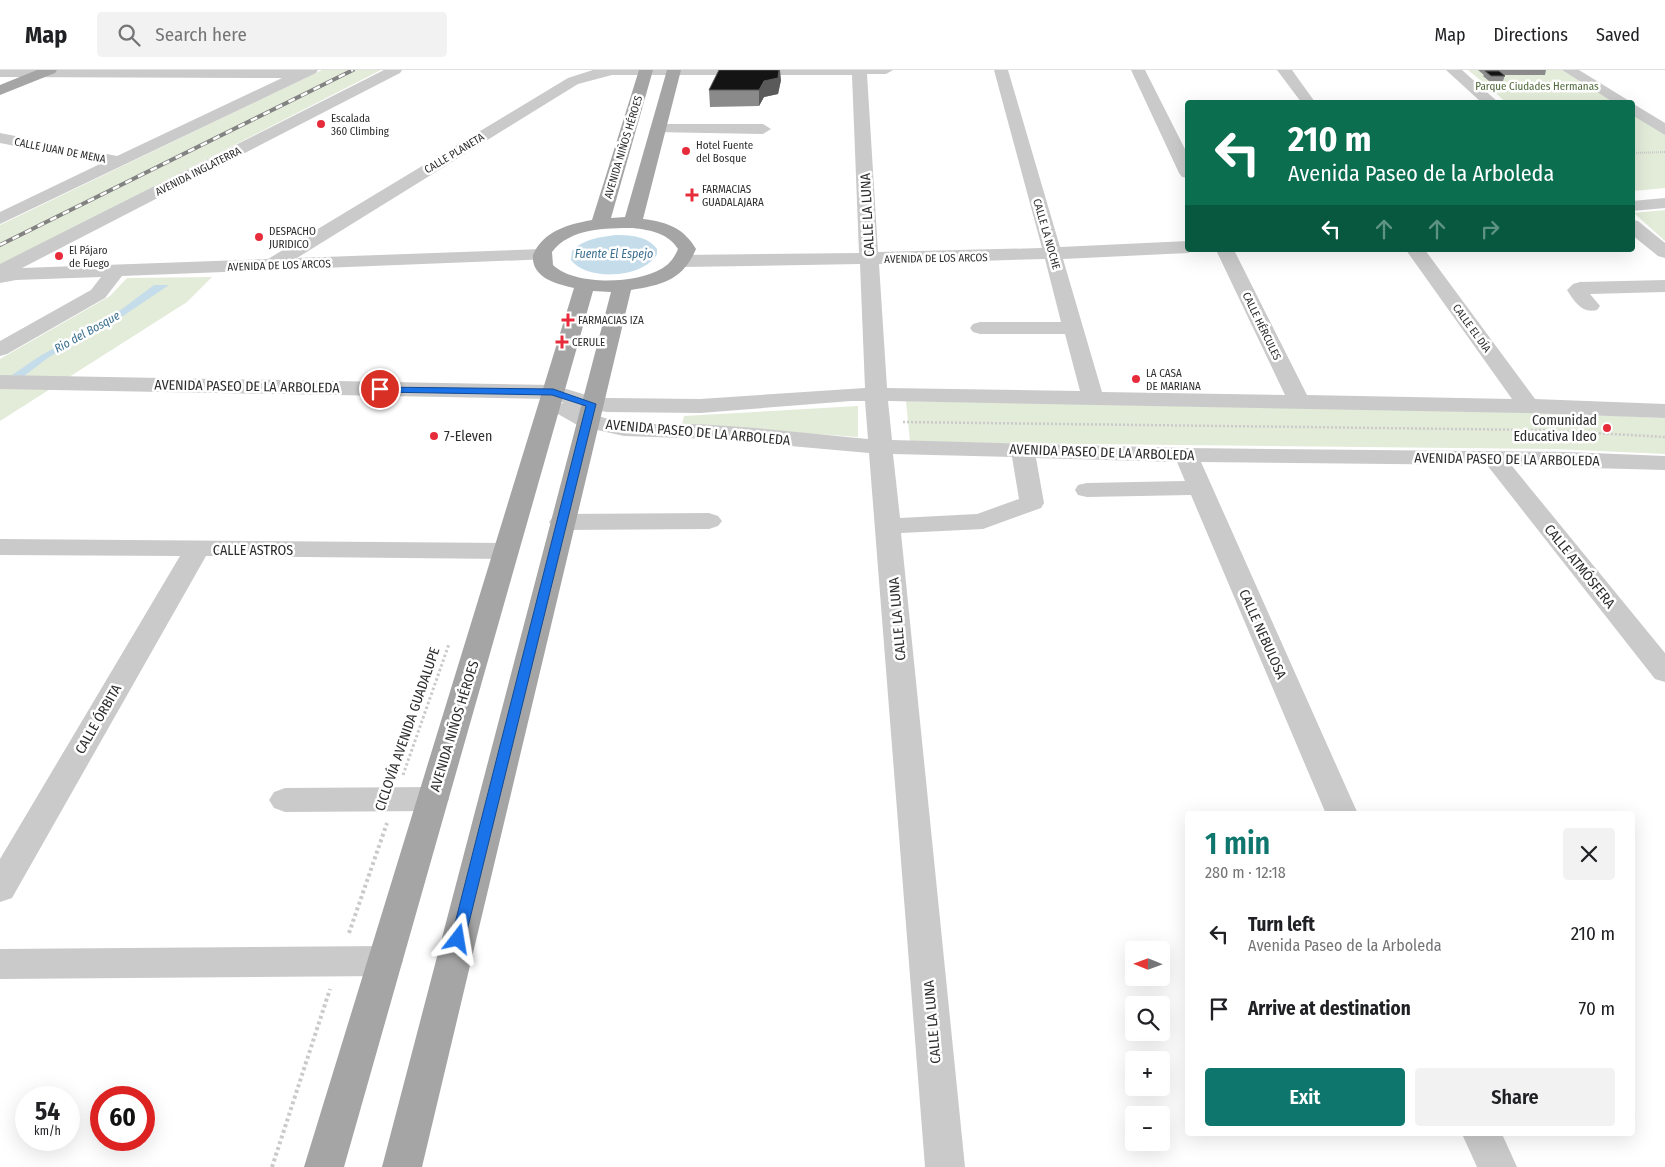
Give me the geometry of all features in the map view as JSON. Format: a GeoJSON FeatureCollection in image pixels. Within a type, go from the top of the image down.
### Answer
{"type":"FeatureCollection","features":[{"type":"Feature","properties":{"kind":"main road","name":"AVENIDA NIÑOS HÉROES"},"geometry":{"type":"LineString","coordinates":[[600,224],[646,70]]}},
{"type":"Feature","properties":{"kind":"main road"},"geometry":{"type":"LineString","coordinates":[[633,223],[674,70]]}},
{"type":"Feature","properties":{"kind":"main road"},"geometry":{"type":"LineString","coordinates":[[0,90],[46,72]]}},
{"type":"Feature","properties":{"kind":"main road"},"geometry":{"type":"LineString","coordinates":[[633,223],[659,227],[683,240],[685,255],[672,271],[654,279],[622,286],[585,285],[560,279],[549,272],[542,264],[542,255],[546,247],[561,236],[582,227],[600,224],[633,223]]}},
{"type":"Feature","properties":{"kind":"main road","name":"AVENIDA NIÑOS HÉROES"},"geometry":{"type":"LineString","coordinates":[[324,1167],[585,285]]}},
{"type":"Feature","properties":{"kind":"main road"},"geometry":{"type":"LineString","coordinates":[[402,1167],[622,286]]}},
{"type":"Feature","properties":{"kind":"street","name":"AVENIDA INGLATERRA"},"geometry":{"type":"LineString","coordinates":[[4,273],[396,70]]}},
{"type":"Feature","properties":{"kind":"street","name":"CALLE PLANETA"},"geometry":{"type":"LineString","coordinates":[[272,265],[573,81],[600,72],[646,70],[886,70]]}},
{"type":"Feature","properties":{"kind":"street","name":"CALLE LA LUNA"},"geometry":{"type":"LineString","coordinates":[[859,70],[879,421],[945,1167]]}},
{"type":"Feature","properties":{"kind":"street","name":"CALLE LA NOCHE"},"geometry":{"type":"LineString","coordinates":[[1001,70],[1093,398]]}},
{"type":"Feature","properties":{"kind":"street"},"geometry":{"type":"LineString","coordinates":[[1138,70],[1185,167]]}},
{"type":"Feature","properties":{"kind":"street"},"geometry":{"type":"LineString","coordinates":[[1284,70],[1306,100]]}},
{"type":"Feature","properties":{"kind":"street"},"geometry":{"type":"LineString","coordinates":[[1453,70],[1488,100]]}},
{"type":"Feature","properties":{"kind":"street"},"geometry":{"type":"LineString","coordinates":[[1569,70],[1620,100]]}},
{"type":"Feature","properties":{"kind":"street"},"geometry":{"type":"LineString","coordinates":[[0,73],[306,72]]}},
{"type":"Feature","properties":{"kind":"street"},"geometry":{"type":"LineString","coordinates":[[0,219],[306,72]]}},
{"type":"Feature","properties":{"kind":"street"},"geometry":{"type":"LineString","coordinates":[[1635,110],[1665,130]]}},
{"type":"Feature","properties":{"kind":"street"},"geometry":{"type":"LineString","coordinates":[[658,129],[763,129]]}},
{"type":"Feature","properties":{"kind":"street","name":"CALLE JUAN DE MENA"},"geometry":{"type":"LineString","coordinates":[[0,138],[120,162]]}},
{"type":"Feature","properties":{"kind":"street"},"geometry":{"type":"LineString","coordinates":[[1635,195],[1665,192]]}},
{"type":"Feature","properties":{"kind":"street"},"geometry":{"type":"LineString","coordinates":[[1635,206],[1665,203]]}},
{"type":"Feature","properties":{"kind":"street"},"geometry":{"type":"LineString","coordinates":[[1635,227],[1665,252]]}},
{"type":"Feature","properties":{"kind":"street","name":"AVENIDA DE LOS ARCOS"},"geometry":{"type":"LineString","coordinates":[[1051,250],[1185,237]]}},
{"type":"Feature","properties":{"kind":"street","name":"AVENIDA DE LOS ARCOS"},"geometry":{"type":"LineString","coordinates":[[685,255],[869,254],[1185,247]]}},
{"type":"Feature","properties":{"kind":"street","name":"CALLE HÉRCULES"},"geometry":{"type":"LineString","coordinates":[[1226,252],[1299,401]]}},
{"type":"Feature","properties":{"kind":"street","name":"CALLE EL DÍA"},"geometry":{"type":"LineString","coordinates":[[1416,252],[1528,406]]}},
{"type":"Feature","properties":{"kind":"street","name":"AVENIDA DE LOS ARCOS"},"geometry":{"type":"LineString","coordinates":[[4,273],[542,255]]}},
{"type":"Feature","properties":{"kind":"street"},"geometry":{"type":"LineString","coordinates":[[0,350],[98,294],[118,270]]}},
{"type":"Feature","properties":{"kind":"street"},"geometry":{"type":"LineString","coordinates":[[1590,306],[1577,290],[1580,288],[1665,286]]}},
{"type":"Feature","properties":{"kind":"street"},"geometry":{"type":"LineString","coordinates":[[980,328],[1073,328]]}},
{"type":"Feature","properties":{"kind":"street","name":"AVENIDA PASEO DE LA ARBOLEDA"},"geometry":{"type":"LineString","coordinates":[[0,382],[553,392],[563,408],[589,413],[624,429],[720,432],[879,421],[1093,398],[1528,406],[1665,411]]}},
{"type":"Feature","properties":{"kind":"street","name":"AVENIDA PASEO DE LA ARBOLEDA"},"geometry":{"type":"LineString","coordinates":[[589,413],[800,397],[879,421],[1022,450],[1186,455],[1495,460],[1567,459],[1665,463]]}},
{"type":"Feature","properties":{"kind":"street"},"geometry":{"type":"LineString","coordinates":[[888,526],[982,521],[993,515],[1032,503],[1022,450]]}},
{"type":"Feature","properties":{"kind":"street"},"geometry":{"type":"LineString","coordinates":[[1132,453],[1143,489]]}},
{"type":"Feature","properties":{"kind":"street","name":"CALLE NEBULOSA"},"geometry":{"type":"LineString","coordinates":[[1186,455],[1341,811]]}},
{"type":"Feature","properties":{"kind":"street","name":"CALLE ATMÓSFERA"},"geometry":{"type":"LineString","coordinates":[[1495,460],[1665,672]]}},
{"type":"Feature","properties":{"kind":"street"},"geometry":{"type":"LineString","coordinates":[[1087,490],[1199,488]]}},
{"type":"Feature","properties":{"kind":"street"},"geometry":{"type":"LineString","coordinates":[[562,522],[709,521]]}},
{"type":"Feature","properties":{"kind":"street","name":"CALLE ASTROS"},"geometry":{"type":"LineString","coordinates":[[0,546],[506,551]]}},
{"type":"Feature","properties":{"kind":"street","name":"CALLE ÓRBITA"},"geometry":{"type":"LineString","coordinates":[[0,889],[196,549]]}},
{"type":"Feature","properties":{"kind":"street"},"geometry":{"type":"LineString","coordinates":[[285,800],[433,799]]}},
{"type":"Feature","properties":{"kind":"street"},"geometry":{"type":"LineString","coordinates":[[0,964],[385,961]]}},
{"type":"Feature","properties":{"kind":"street"},"geometry":{"type":"LineString","coordinates":[[1483,1136],[1497,1167]]}},
{"type":"Feature","properties":{"kind":"path"},"geometry":{"type":"LineString","coordinates":[[1635,153],[1665,152]]}},
{"type":"Feature","properties":{"kind":"path"},"geometry":{"type":"LineString","coordinates":[[1143,398],[1151,426]]}},
{"type":"Feature","properties":{"kind":"path"},"geometry":{"type":"LineString","coordinates":[[879,421],[1540,430],[1665,437]]}},
{"type":"Feature","properties":{"kind":"path","name":"CICLOVÍA AVENIDA GUADALUPE"},"geometry":{"type":"LineString","coordinates":[[272,1167],[339,962],[451,636]]}},
{"type":"Feature","properties":{"kind":"green space"},"geometry":{"type":"Polygon","coordinates":[[[322,70],[381,70],[0,265],[0,225],[322,70]]]}},
{"type":"Feature","properties":{"kind":"green space","name":"Parque Ciudades Hermanas"},"geometry":{"type":"Polygon","coordinates":[[[1468,70],[1562,70],[1611,100],[1504,100],[1468,70]]]}},
{"type":"Feature","properties":{"kind":"green space","name":"Parque Ciudades Hermanas"},"geometry":{"type":"Polygon","coordinates":[[[1635,115],[1665,135],[1665,188],[1635,191],[1635,115]]]}},
{"type":"Feature","properties":{"kind":"green space"},"geometry":{"type":"Polygon","coordinates":[[[1665,210],[1665,241],[1635,214],[1665,210]]]}},
{"type":"Feature","properties":{"kind":"green space"},"geometry":{"type":"Polygon","coordinates":[[[212,277],[187,302],[0,421],[0,359],[110,296],[127,278],[212,277]]]}},
{"type":"Feature","properties":{"kind":"green space"},"geometry":{"type":"Polygon","coordinates":[[[906,401],[1532,412],[1665,418],[1665,454],[1556,449],[910,442],[906,401]]]}},
{"type":"Feature","properties":{"kind":"green space"},"geometry":{"type":"Polygon","coordinates":[[[858,406],[858,437],[682,424],[684,416],[858,406]]]}},
{"type":"Feature","properties":{"kind":"water","name":"Fuente El Espejo"},"geometry":{"type":"Polygon","coordinates":[[[616,235],[633,236],[649,241],[657,249],[657,254],[650,262],[640,268],[616,274],[590,272],[579,267],[571,260],[572,251],[581,244],[598,238],[616,235]]]}},
{"type":"Feature","properties":{"kind":"water","name":"Rio del Bosque"},"geometry":{"type":"Polygon","coordinates":[[[154,285],[169,285],[117,320],[49,357],[24,376],[12,375],[40,356],[114,315],[154,285]]]}},
{"type":"Feature","properties":{"kind":"building"},"geometry":{"type":"Polygon","coordinates":[[[719,70],[779,70],[778,78],[764,81],[759,90],[709,90],[719,70]]]}},
{"type":"Feature","properties":{"kind":"building"},"geometry":{"type":"Polygon","coordinates":[[[1485,71],[1499,71],[1505,76],[1491,76],[1485,71]]]}},
{"type":"Feature","properties":{"kind":"railway"},"geometry":{"type":"LineString","coordinates":[[0,245],[353,70]]}},
{"type":"Feature","properties":{"kind":"place","name":"Escalada 360 Climbing"},"geometry":{"type":"Point","coordinates":[321,124]}},
{"type":"Feature","properties":{"kind":"place","name":"Hotel Fuente del Bosque"},"geometry":{"type":"Point","coordinates":[686,151]}},
{"type":"Feature","properties":{"kind":"place","name":"FARMACIAS GUADALAJARA"},"geometry":{"type":"Point","coordinates":[692,195]}},
{"type":"Feature","properties":{"kind":"place","name":"DESPACHO JURIDICO"},"geometry":{"type":"Point","coordinates":[259,237]}},
{"type":"Feature","properties":{"kind":"place","name":"El Pájaro de Fuego"},"geometry":{"type":"Point","coordinates":[59,256]}},
{"type":"Feature","properties":{"kind":"place","name":"FARMACIAS IZA"},"geometry":{"type":"Point","coordinates":[568,320]}},
{"type":"Feature","properties":{"kind":"place","name":"CERULE"},"geometry":{"type":"Point","coordinates":[562,342]}},
{"type":"Feature","properties":{"kind":"place","name":"LA CASA DE MARIANA"},"geometry":{"type":"Point","coordinates":[1136,379]}},
{"type":"Feature","properties":{"kind":"place","name":"Comunidad Educativa Ideo"},"geometry":{"type":"Point","coordinates":[1607,428]}},
{"type":"Feature","properties":{"kind":"place","name":"7-Eleven"},"geometry":{"type":"Point","coordinates":[434,436]}},
{"type":"Feature","properties":{"kind":"route"},"geometry":{"type":"LineString","coordinates":[[380,389],[553,392],[591,404],[458,939]]}}]}
